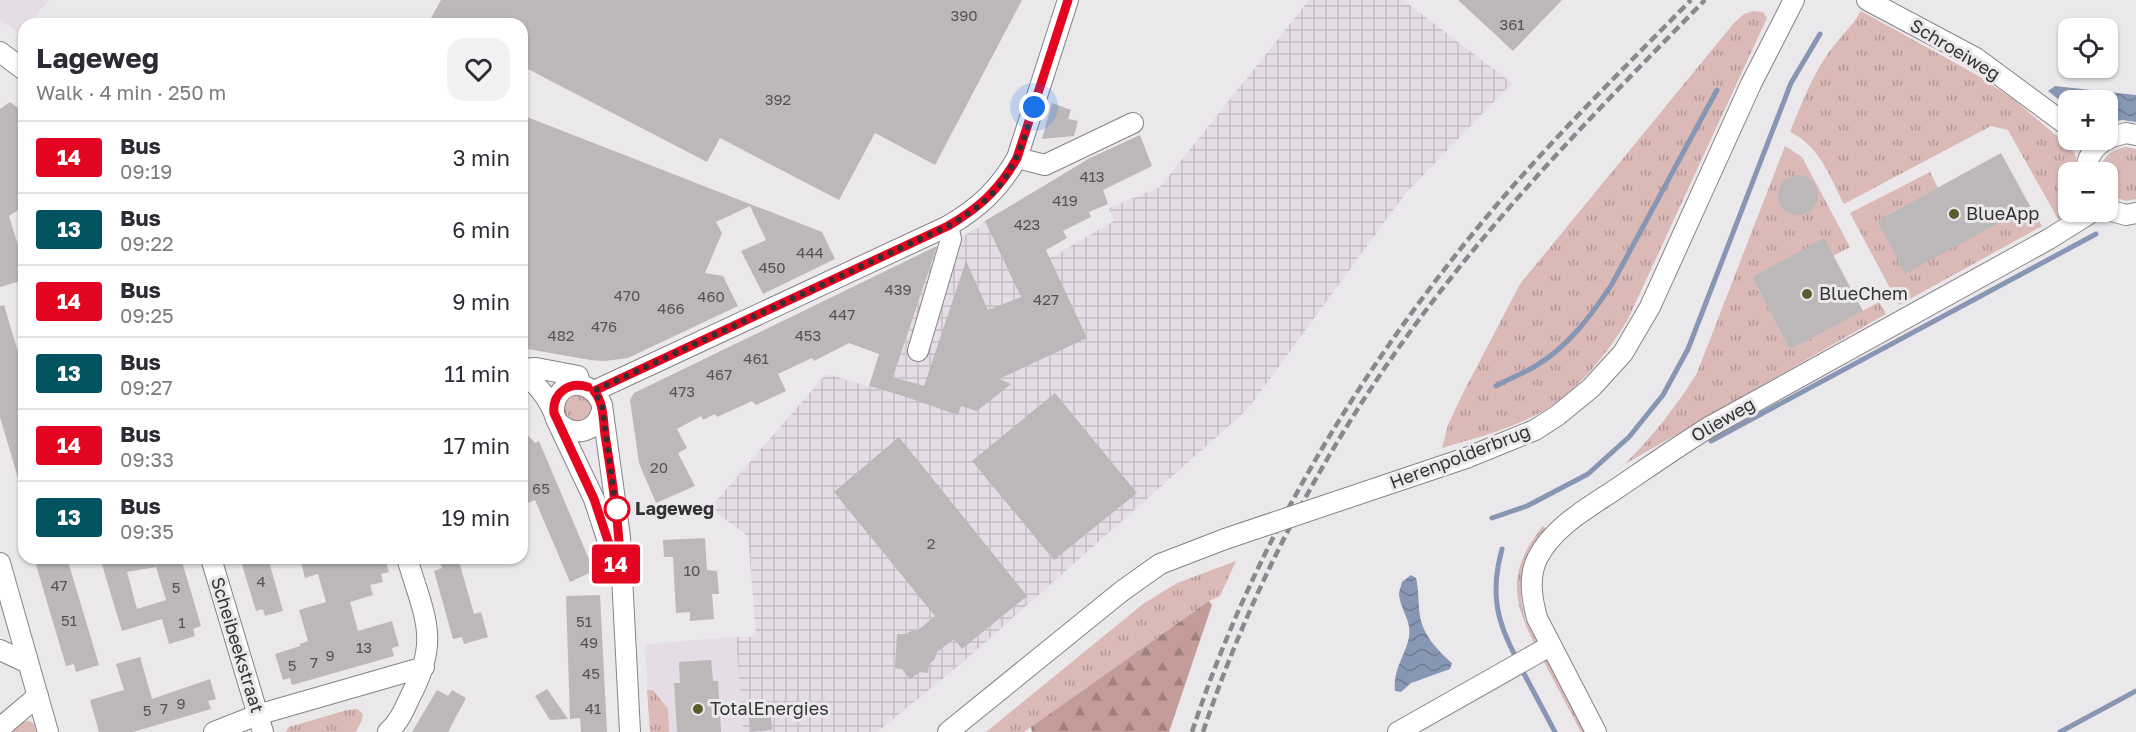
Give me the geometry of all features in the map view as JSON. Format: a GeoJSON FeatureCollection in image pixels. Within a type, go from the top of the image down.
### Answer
{"type":"FeatureCollection","features":[{"type":"Feature","properties":{"kind":"street"},"geometry":{"type":"LineString","coordinates":[[601,413],[593,427],[583,431],[571,431],[557,416],[556,398],[569,386],[588,388],[948,226],[968,214],[994,193],[1017,158],[1068,0]]}},
{"type":"Feature","properties":{"kind":"street","name":"Herenpolderbrug"},"geometry":{"type":"LineString","coordinates":[[948,732],[1122,591],[1160,564],[1225,539],[1466,458],[1535,430],[1558,415],[1591,388],[1623,353],[1650,307],[1751,84],[1794,0]]}},
{"type":"Feature","properties":{"kind":"street","name":"Schroeiweg"},"geometry":{"type":"LineString","coordinates":[[1867,0],[1976,58],[2058,119]]}},
{"type":"Feature","properties":{"kind":"street"},"geometry":{"type":"LineString","coordinates":[[0,52],[18,66]]}},
{"type":"Feature","properties":{"kind":"street"},"geometry":{"type":"LineString","coordinates":[[1017,158],[1045,165],[1133,123]]}},
{"type":"Feature","properties":{"kind":"street"},"geometry":{"type":"LineString","coordinates":[[2118,136],[2136,135]]}},
{"type":"Feature","properties":{"kind":"street"},"geometry":{"type":"LineString","coordinates":[[2118,213],[2126,215],[2136,213]]}},
{"type":"Feature","properties":{"kind":"street","name":"Olieweg"},"geometry":{"type":"LineString","coordinates":[[1596,732],[1537,618],[1532,599],[1532,579],[1536,561],[1546,544],[1564,526],[1681,444],[2077,222]]}},
{"type":"Feature","properties":{"kind":"street"},"geometry":{"type":"LineString","coordinates":[[918,351],[951,239],[948,226]]}},
{"type":"Feature","properties":{"kind":"street"},"geometry":{"type":"LineString","coordinates":[[528,369],[536,368],[578,376],[602,405],[601,413],[616,507],[624,600],[630,732]]}},
{"type":"Feature","properties":{"kind":"street"},"geometry":{"type":"LineString","coordinates":[[528,376],[538,385],[557,416],[594,499],[621,580]]}},
{"type":"Feature","properties":{"kind":"street"},"geometry":{"type":"LineString","coordinates":[[0,563],[48,732]]}},
{"type":"Feature","properties":{"kind":"street","name":"Scheibeekstraat"},"geometry":{"type":"LineString","coordinates":[[213,564],[260,724]]}},
{"type":"Feature","properties":{"kind":"street"},"geometry":{"type":"LineString","coordinates":[[388,732],[396,725],[424,667],[428,651],[428,631],[409,564]]}},
{"type":"Feature","properties":{"kind":"street"},"geometry":{"type":"LineString","coordinates":[[1398,732],[1550,646]]}},
{"type":"Feature","properties":{"kind":"street"},"geometry":{"type":"LineString","coordinates":[[0,650],[28,663]]}},
{"type":"Feature","properties":{"kind":"street"},"geometry":{"type":"LineString","coordinates":[[214,732],[260,724],[424,667]]}},
{"type":"Feature","properties":{"kind":"street"},"geometry":{"type":"LineString","coordinates":[[0,728],[38,696]]}},
{"type":"Feature","properties":{"kind":"shaded area"},"geometry":{"type":"Polygon","coordinates":[[[0,0],[49,0],[33,18],[18,18],[18,33],[0,19],[0,0]]]}},
{"type":"Feature","properties":{"kind":"shaded area"},"geometry":{"type":"Polygon","coordinates":[[[1309,0],[1403,0],[1512,83],[1405,194],[1247,410],[963,662],[877,732],[743,732],[736,637],[752,637],[756,634],[748,536],[710,508],[826,374],[903,396],[908,381],[893,377],[935,252],[981,226],[998,213],[1050,258],[1114,221],[1109,208],[1160,187],[1309,0]]]}},
{"type":"Feature","properties":{"kind":"shaded area"},"geometry":{"type":"Polygon","coordinates":[[[736,637],[743,732],[650,732],[645,644],[736,637]]]}},
{"type":"Feature","properties":{"kind":"green space"},"geometry":{"type":"Polygon","coordinates":[[[1753,11],[1763,12],[1767,18],[1628,319],[1618,335],[1596,365],[1554,404],[1502,430],[1442,448],[1448,425],[1462,395],[1520,284],[1734,23],[1744,14],[1753,11]]]}},
{"type":"Feature","properties":{"kind":"green space"},"geometry":{"type":"Polygon","coordinates":[[[1861,11],[1977,75],[2013,99],[2058,137],[2058,150],[2072,150],[2076,162],[2058,162],[2058,219],[2008,130],[1991,126],[1844,204],[1816,153],[1809,145],[1790,132],[1817,71],[1861,11]]]}},
{"type":"Feature","properties":{"kind":"green space"},"geometry":{"type":"Polygon","coordinates":[[[1785,146],[1802,157],[1850,247],[1833,256],[1824,239],[1752,277],[1790,350],[1879,302],[1886,314],[1625,464],[1664,421],[1697,373],[1785,146]]]}},
{"type":"Feature","properties":{"kind":"green space"},"geometry":{"type":"Polygon","coordinates":[[[2126,147],[2136,149],[2136,199],[2126,201],[2118,198],[2118,162],[2102,162],[2118,149],[2126,147]]]}},
{"type":"Feature","properties":{"kind":"green space"},"geometry":{"type":"Polygon","coordinates":[[[1930,172],[1938,188],[1877,221],[1905,273],[2030,206],[2042,226],[1899,305],[1850,213],[1930,172]]]}},
{"type":"Feature","properties":{"kind":"green space"},"geometry":{"type":"Polygon","coordinates":[[[578,395],[588,399],[592,409],[588,419],[578,423],[568,419],[564,409],[568,399],[578,395]]]}},
{"type":"Feature","properties":{"kind":"green space"},"geometry":{"type":"Polygon","coordinates":[[[1543,526],[1546,529],[1531,549],[1522,572],[1523,609],[1526,621],[1586,732],[1581,732],[1534,643],[1520,610],[1517,578],[1530,544],[1543,526]]]}},
{"type":"Feature","properties":{"kind":"green space"},"geometry":{"type":"Polygon","coordinates":[[[1236,561],[1220,596],[1209,601],[1024,732],[986,732],[1143,604],[1177,583],[1236,561]]]}},
{"type":"Feature","properties":{"kind":"green space"},"geometry":{"type":"Polygon","coordinates":[[[1209,601],[1212,605],[1169,732],[1032,732],[1031,727],[1209,601]]]}},
{"type":"Feature","properties":{"kind":"green space"},"geometry":{"type":"Polygon","coordinates":[[[647,690],[653,690],[668,709],[669,732],[650,732],[647,690]]]}},
{"type":"Feature","properties":{"kind":"green space"},"geometry":{"type":"Polygon","coordinates":[[[357,709],[363,714],[356,732],[285,732],[289,727],[357,709]]]}},
{"type":"Feature","properties":{"kind":"green space"},"geometry":{"type":"Polygon","coordinates":[[[30,721],[35,725],[36,732],[11,732],[21,722],[30,721]]]}},
{"type":"Feature","properties":{"kind":"water"},"geometry":{"type":"Polygon","coordinates":[[[2055,86],[2091,90],[2058,90],[2058,99],[2048,91],[2055,86]]]}},
{"type":"Feature","properties":{"kind":"water"},"geometry":{"type":"Polygon","coordinates":[[[2118,93],[2136,95],[2136,122],[2118,121],[2118,93]]]}},
{"type":"Feature","properties":{"kind":"water"},"geometry":{"type":"Polygon","coordinates":[[[1411,575],[1416,578],[1420,616],[1424,630],[1452,663],[1450,669],[1411,683],[1401,692],[1395,691],[1397,669],[1410,632],[1399,593],[1402,582],[1411,575]]]}},
{"type":"Feature","properties":{"kind":"building"},"geometry":{"type":"Polygon","coordinates":[[[441,0],[1022,0],[935,165],[875,133],[839,200],[720,138],[707,162],[528,69],[528,18],[431,18],[441,0]]]}},
{"type":"Feature","properties":{"kind":"building"},"geometry":{"type":"Polygon","coordinates":[[[1458,0],[1562,0],[1513,51],[1458,0]]]}},
{"type":"Feature","properties":{"kind":"building"},"geometry":{"type":"Polygon","coordinates":[[[10,102],[18,108],[18,210],[9,216],[18,245],[18,282],[0,287],[0,109],[10,102]]]}},
{"type":"Feature","properties":{"kind":"building"},"geometry":{"type":"Polygon","coordinates":[[[1052,103],[1071,110],[1068,119],[1078,121],[1074,136],[1042,139],[1052,103]]]}},
{"type":"Feature","properties":{"kind":"building"},"geometry":{"type":"Polygon","coordinates":[[[528,117],[822,232],[835,259],[763,294],[741,251],[766,240],[750,206],[716,222],[722,233],[705,273],[723,276],[738,306],[628,358],[590,360],[528,349],[528,117]]]}},
{"type":"Feature","properties":{"kind":"building"},"geometry":{"type":"Polygon","coordinates":[[[1140,135],[1152,166],[1103,190],[1108,204],[1089,212],[1091,217],[1063,231],[1067,238],[1046,250],[1087,338],[999,379],[1011,384],[977,411],[961,406],[958,415],[869,386],[879,354],[849,343],[814,361],[812,358],[778,374],[786,391],[756,405],[752,401],[717,417],[715,414],[703,420],[701,416],[677,429],[687,448],[678,453],[695,486],[656,503],[639,463],[630,400],[634,393],[937,246],[893,377],[924,386],[966,261],[988,310],[1021,297],[985,221],[1090,158],[1140,135]]]}},
{"type":"Feature","properties":{"kind":"building","name":"BlueApp"},"geometry":{"type":"Polygon","coordinates":[[[2001,153],[2030,206],[1905,274],[1877,221],[2001,153]]]}},
{"type":"Feature","properties":{"kind":"building"},"geometry":{"type":"Polygon","coordinates":[[[1798,175],[1812,181],[1818,195],[1812,209],[1798,215],[1784,209],[1778,195],[1784,181],[1798,175]]]}},
{"type":"Feature","properties":{"kind":"building","name":"BlueChem"},"geometry":{"type":"Polygon","coordinates":[[[1824,238],[1863,311],[1790,350],[1752,277],[1824,238]]]}},
{"type":"Feature","properties":{"kind":"building"},"geometry":{"type":"Polygon","coordinates":[[[4,305],[18,352],[18,478],[0,417],[0,306],[4,305]]]}},
{"type":"Feature","properties":{"kind":"building"},"geometry":{"type":"Polygon","coordinates":[[[1055,393],[1137,493],[1054,560],[972,461],[1055,393]]]}},
{"type":"Feature","properties":{"kind":"building"},"geometry":{"type":"Polygon","coordinates":[[[528,435],[535,443],[539,441],[594,571],[570,582],[535,500],[528,503],[528,435]]]}},
{"type":"Feature","properties":{"kind":"building"},"geometry":{"type":"Polygon","coordinates":[[[899,437],[1027,596],[962,649],[954,639],[936,653],[935,659],[929,664],[928,673],[920,672],[910,679],[902,669],[895,668],[897,634],[917,631],[935,616],[834,492],[899,437]]]}},
{"type":"Feature","properties":{"kind":"building"},"geometry":{"type":"Polygon","coordinates":[[[705,538],[707,570],[717,571],[719,594],[712,594],[714,619],[690,621],[690,612],[676,613],[673,557],[664,557],[663,540],[705,538]]]}},
{"type":"Feature","properties":{"kind":"building"},"geometry":{"type":"Polygon","coordinates":[[[36,564],[69,564],[99,665],[76,672],[74,664],[66,666],[36,564]]]}},
{"type":"Feature","properties":{"kind":"building"},"geometry":{"type":"Polygon","coordinates":[[[102,564],[183,564],[201,626],[193,629],[195,636],[169,644],[162,619],[122,631],[102,564]],[[156,567],[127,572],[137,609],[166,600],[156,567]]]}},
{"type":"Feature","properties":{"kind":"building"},"geometry":{"type":"Polygon","coordinates":[[[242,564],[270,564],[283,611],[265,616],[263,609],[256,611],[242,564]]]}},
{"type":"Feature","properties":{"kind":"building"},"geometry":{"type":"Polygon","coordinates":[[[302,564],[387,564],[389,572],[381,574],[383,582],[370,585],[373,595],[350,602],[358,631],[392,621],[399,646],[392,648],[394,656],[292,685],[290,678],[283,680],[275,654],[308,641],[299,610],[326,602],[318,574],[305,578],[302,564]]]}},
{"type":"Feature","properties":{"kind":"building"},"geometry":{"type":"Polygon","coordinates":[[[440,564],[460,564],[474,614],[481,612],[488,637],[464,644],[462,637],[453,639],[434,571],[442,568],[440,564]]]}},
{"type":"Feature","properties":{"kind":"building"},"geometry":{"type":"Polygon","coordinates":[[[600,595],[607,732],[581,732],[580,718],[570,719],[566,596],[600,595]]]}},
{"type":"Feature","properties":{"kind":"building"},"geometry":{"type":"Polygon","coordinates":[[[140,657],[152,699],[210,679],[216,699],[208,701],[211,709],[133,732],[99,732],[90,700],[124,690],[116,664],[140,657]]]}},
{"type":"Feature","properties":{"kind":"building","name":"TotalEnergies"},"geometry":{"type":"Polygon","coordinates":[[[711,660],[713,681],[718,681],[721,732],[677,732],[674,683],[680,683],[679,662],[711,660]]]}},
{"type":"Feature","properties":{"kind":"building"},"geometry":{"type":"Polygon","coordinates":[[[547,689],[568,719],[550,720],[535,696],[547,689]]]}},
{"type":"Feature","properties":{"kind":"building"},"geometry":{"type":"Polygon","coordinates":[[[437,690],[448,696],[452,690],[466,698],[448,732],[412,732],[437,690]]]}},
{"type":"Feature","properties":{"kind":"building"},"geometry":{"type":"Polygon","coordinates":[[[771,716],[772,730],[751,732],[749,718],[771,716]]]}},
{"type":"Feature","properties":{"kind":"waterway"},"geometry":{"type":"LineString","coordinates":[[1492,518],[1527,506],[1588,474],[1629,437],[1663,395],[1688,349],[1791,83],[1820,34]]}},
{"type":"Feature","properties":{"kind":"waterway"},"geometry":{"type":"LineString","coordinates":[[1496,386],[1529,370],[1558,350],[1596,308],[1612,284],[1717,90]]}},
{"type":"Feature","properties":{"kind":"waterway"},"geometry":{"type":"LineString","coordinates":[[1711,441],[2096,234]]}},
{"type":"Feature","properties":{"kind":"waterway"},"geometry":{"type":"LineString","coordinates":[[1502,549],[1496,579],[1497,606],[1504,632],[1517,659]]}},
{"type":"Feature","properties":{"kind":"waterway"},"geometry":{"type":"LineString","coordinates":[[1521,668],[1555,732]]}},
{"type":"Feature","properties":{"kind":"waterway"},"geometry":{"type":"LineString","coordinates":[[2060,732],[2136,691]]}},
{"type":"Feature","properties":{"kind":"railway"},"geometry":{"type":"LineString","coordinates":[[1192,732],[1218,660],[1248,589],[1320,452],[1361,386],[1405,322],[1500,201],[1570,124],[1691,0]]}},
{"type":"Feature","properties":{"kind":"railway"},"geometry":{"type":"LineString","coordinates":[[1203,732],[1248,614],[1275,556],[1336,445],[1405,338],[1473,250],[1537,176],[1705,0]]}},
{"type":"Feature","properties":{"kind":"bus line","name":"14"},"geometry":{"type":"LineString","coordinates":[[588,387],[575,385],[564,389],[556,398],[554,413],[594,499],[621,580],[620,537],[601,413],[602,405],[594,391],[948,226],[982,203],[1006,178],[1017,158],[1068,0]]}},
{"type":"Feature","properties":{"kind":"place","name":"BlueApp"},"geometry":{"type":"Point","coordinates":[1954,214]}},
{"type":"Feature","properties":{"kind":"place","name":"BlueChem"},"geometry":{"type":"Point","coordinates":[1807,294]}},
{"type":"Feature","properties":{"kind":"place","name":"Lageweg"},"geometry":{"type":"Point","coordinates":[617,509]}},
{"type":"Feature","properties":{"kind":"place","name":"TotalEnergies"},"geometry":{"type":"Point","coordinates":[698,709]}},
{"type":"Feature","properties":{"kind":"route"},"geometry":{"type":"LineString","coordinates":[[617,509],[617,517],[601,413],[602,405],[594,391],[948,226],[968,214],[994,193],[1006,178],[1017,158],[1034,107]]}}]}
